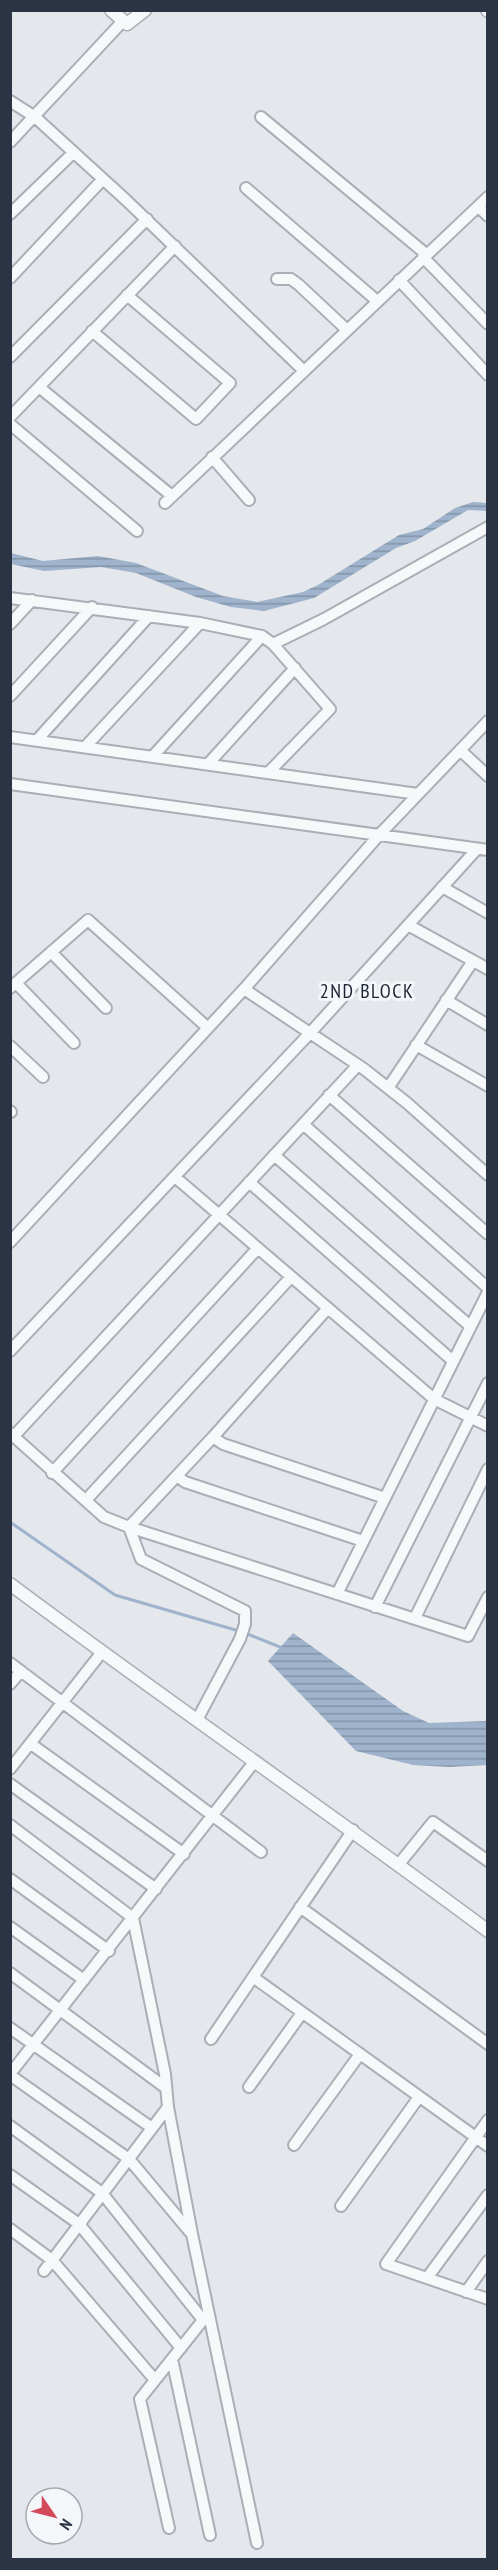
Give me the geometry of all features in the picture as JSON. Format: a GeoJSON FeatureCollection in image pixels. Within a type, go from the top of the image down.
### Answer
{"type":"FeatureCollection","features":[{"type":"Feature","properties":{"kind":"street"},"geometry":{"type":"LineString","coordinates":[[10,142],[35,117],[125,14]]}},
{"type":"Feature","properties":{"kind":"street"},"geometry":{"type":"LineString","coordinates":[[10,101],[35,117],[147,219],[303,370]]}},
{"type":"Feature","properties":{"kind":"street"},"geometry":{"type":"LineString","coordinates":[[261,117],[425,255],[488,324]]}},
{"type":"Feature","properties":{"kind":"street"},"geometry":{"type":"LineString","coordinates":[[10,214],[73,153]]}},
{"type":"Feature","properties":{"kind":"street"},"geometry":{"type":"LineString","coordinates":[[10,278],[102,179]]}},
{"type":"Feature","properties":{"kind":"street"},"geometry":{"type":"LineString","coordinates":[[246,188],[376,300]]}},
{"type":"Feature","properties":{"kind":"street"},"geometry":{"type":"LineString","coordinates":[[39,387],[168,499],[376,300],[488,197]]}},
{"type":"Feature","properties":{"kind":"street"},"geometry":{"type":"LineString","coordinates":[[479,207],[488,216]]}},
{"type":"Feature","properties":{"kind":"street"},"geometry":{"type":"LineString","coordinates":[[10,357],[147,219]]}},
{"type":"Feature","properties":{"kind":"street"},"geometry":{"type":"LineString","coordinates":[[10,417],[175,246]]}},
{"type":"Feature","properties":{"kind":"street"},"geometry":{"type":"LineString","coordinates":[[277,279],[291,279],[346,329]]}},
{"type":"Feature","properties":{"kind":"street"},"geometry":{"type":"LineString","coordinates":[[399,280],[488,375]]}},
{"type":"Feature","properties":{"kind":"street"},"geometry":{"type":"LineString","coordinates":[[92,331],[196,419],[230,383],[127,295]]}},
{"type":"Feature","properties":{"kind":"street"},"geometry":{"type":"LineString","coordinates":[[10,424],[137,531]]}},
{"type":"Feature","properties":{"kind":"street"},"geometry":{"type":"LineString","coordinates":[[212,457],[249,500]]}},
{"type":"Feature","properties":{"kind":"street"},"geometry":{"type":"LineString","coordinates":[[273,644],[324,620],[488,527]]}},
{"type":"Feature","properties":{"kind":"street"},"geometry":{"type":"LineString","coordinates":[[10,598],[200,623],[262,636],[273,644],[330,709],[268,773]]}},
{"type":"Feature","properties":{"kind":"street"},"geometry":{"type":"LineString","coordinates":[[10,624],[32,600]]}},
{"type":"Feature","properties":{"kind":"street"},"geometry":{"type":"LineString","coordinates":[[10,696],[92,607]]}},
{"type":"Feature","properties":{"kind":"street"},"geometry":{"type":"LineString","coordinates":[[37,740],[149,616]]}},
{"type":"Feature","properties":{"kind":"street"},"geometry":{"type":"LineString","coordinates":[[86,746],[200,623]]}},
{"type":"Feature","properties":{"kind":"street"},"geometry":{"type":"LineString","coordinates":[[153,756],[262,636]]}},
{"type":"Feature","properties":{"kind":"street"},"geometry":{"type":"LineString","coordinates":[[208,764],[295,668]]}},
{"type":"Feature","properties":{"kind":"street"},"geometry":{"type":"LineString","coordinates":[[10,1242],[244,989],[380,834],[488,721]]}},
{"type":"Feature","properties":{"kind":"street"},"geometry":{"type":"LineString","coordinates":[[10,737],[418,794]]}},
{"type":"Feature","properties":{"kind":"street"},"geometry":{"type":"LineString","coordinates":[[460,750],[488,776]]}},
{"type":"Feature","properties":{"kind":"street"},"geometry":{"type":"LineString","coordinates":[[10,784],[482,849]]}},
{"type":"Feature","properties":{"kind":"street"},"geometry":{"type":"LineString","coordinates":[[10,1351],[311,1032],[442,887],[482,849]]}},
{"type":"Feature","properties":{"kind":"street"},"geometry":{"type":"LineString","coordinates":[[442,887],[488,913]]}},
{"type":"Feature","properties":{"kind":"street"},"geometry":{"type":"LineString","coordinates":[[74,1043],[13,986],[88,920],[208,1028]]}},
{"type":"Feature","properties":{"kind":"street"},"geometry":{"type":"LineString","coordinates":[[408,925],[488,969]]}},
{"type":"Feature","properties":{"kind":"street"},"geometry":{"type":"LineString","coordinates":[[51,952],[106,1008]]}},
{"type":"Feature","properties":{"kind":"street"},"geometry":{"type":"LineString","coordinates":[[388,1088],[472,961]]}},
{"type":"Feature","properties":{"kind":"street"},"geometry":{"type":"LineString","coordinates":[[244,989],[358,1065],[388,1088],[488,1175]]}},
{"type":"Feature","properties":{"kind":"street"},"geometry":{"type":"LineString","coordinates":[[446,1000],[488,1025]]}},
{"type":"Feature","properties":{"kind":"street"},"geometry":{"type":"LineString","coordinates":[[416,1045],[488,1086]]}},
{"type":"Feature","properties":{"kind":"street"},"geometry":{"type":"LineString","coordinates":[[10,1046],[43,1077]]}},
{"type":"Feature","properties":{"kind":"street"},"geometry":{"type":"LineString","coordinates":[[358,1065],[12,1435],[104,1517],[129,1527],[468,1636],[488,1597]]}},
{"type":"Feature","properties":{"kind":"street"},"geometry":{"type":"LineString","coordinates":[[329,1095],[488,1234]]}},
{"type":"Feature","properties":{"kind":"street"},"geometry":{"type":"LineString","coordinates":[[303,1124],[488,1290],[337,1594]]}},
{"type":"Feature","properties":{"kind":"street"},"geometry":{"type":"LineString","coordinates":[[274,1155],[470,1326]]}},
{"type":"Feature","properties":{"kind":"street"},"geometry":{"type":"LineString","coordinates":[[175,1177],[434,1399],[488,1426]]}},
{"type":"Feature","properties":{"kind":"street"},"geometry":{"type":"LineString","coordinates":[[249,1182],[453,1361]]}},
{"type":"Feature","properties":{"kind":"street"},"geometry":{"type":"LineString","coordinates":[[52,1473],[258,1248]]}},
{"type":"Feature","properties":{"kind":"street"},"geometry":{"type":"LineString","coordinates":[[86,1500],[291,1277]]}},
{"type":"Feature","properties":{"kind":"street"},"geometry":{"type":"LineString","coordinates":[[129,1527],[328,1308]]}},
{"type":"Feature","properties":{"kind":"street"},"geometry":{"type":"LineString","coordinates":[[375,1606],[488,1383]]}},
{"type":"Feature","properties":{"kind":"street"},"geometry":{"type":"LineString","coordinates":[[213,1437],[223,1444],[385,1498]]}},
{"type":"Feature","properties":{"kind":"street"},"geometry":{"type":"LineString","coordinates":[[415,1618],[488,1469]]}},
{"type":"Feature","properties":{"kind":"street"},"geometry":{"type":"LineString","coordinates":[[177,1476],[185,1482],[363,1541]]}},
{"type":"Feature","properties":{"kind":"street"},"geometry":{"type":"LineString","coordinates":[[129,1527],[141,1559],[244,1611],[242,1632],[197,1720]]}},
{"type":"Feature","properties":{"kind":"street"},"geometry":{"type":"LineString","coordinates":[[10,1584],[399,1864],[488,1931]]}},
{"type":"Feature","properties":{"kind":"street"},"geometry":{"type":"LineString","coordinates":[[10,1769],[102,1652]]}},
{"type":"Feature","properties":{"kind":"street"},"geometry":{"type":"LineString","coordinates":[[10,1663],[261,1852]]}},
{"type":"Feature","properties":{"kind":"street"},"geometry":{"type":"LineString","coordinates":[[10,1684],[21,1671]]}},
{"type":"Feature","properties":{"kind":"street"},"geometry":{"type":"LineString","coordinates":[[31,1744],[184,1854]]}},
{"type":"Feature","properties":{"kind":"street"},"geometry":{"type":"LineString","coordinates":[[192,2234],[129,2159],[10,2075],[255,1761]]}},
{"type":"Feature","properties":{"kind":"street"},"geometry":{"type":"LineString","coordinates":[[10,1784],[156,1889]]}},
{"type":"Feature","properties":{"kind":"street"},"geometry":{"type":"LineString","coordinates":[[399,1864],[433,1822],[488,1861]]}},
{"type":"Feature","properties":{"kind":"street"},"geometry":{"type":"LineString","coordinates":[[10,1825],[133,1918],[206,2316],[257,2544]]}},
{"type":"Feature","properties":{"kind":"street"},"geometry":{"type":"LineString","coordinates":[[211,2039],[352,1830]]}},
{"type":"Feature","properties":{"kind":"street"},"geometry":{"type":"LineString","coordinates":[[10,1879],[109,1951]]}},
{"type":"Feature","properties":{"kind":"street"},"geometry":{"type":"LineString","coordinates":[[300,1907],[488,2044]]}},
{"type":"Feature","properties":{"kind":"street"},"geometry":{"type":"LineString","coordinates":[[10,1927],[84,1980]]}},
{"type":"Feature","properties":{"kind":"street"},"geometry":{"type":"LineString","coordinates":[[10,1973],[166,2088]]}},
{"type":"Feature","properties":{"kind":"street"},"geometry":{"type":"LineString","coordinates":[[253,1977],[488,2146]]}},
{"type":"Feature","properties":{"kind":"street"},"geometry":{"type":"LineString","coordinates":[[249,2087],[302,2013]]}},
{"type":"Feature","properties":{"kind":"street"},"geometry":{"type":"LineString","coordinates":[[10,2028],[152,2128]]}},
{"type":"Feature","properties":{"kind":"street"},"geometry":{"type":"LineString","coordinates":[[294,2145],[360,2054]]}},
{"type":"Feature","properties":{"kind":"street"},"geometry":{"type":"LineString","coordinates":[[340,2206],[419,2097]]}},
{"type":"Feature","properties":{"kind":"street"},"geometry":{"type":"LineString","coordinates":[[44,2271],[168,2107]]}},
{"type":"Feature","properties":{"kind":"street"},"geometry":{"type":"LineString","coordinates":[[488,2120],[386,2264],[488,2299]]}},
{"type":"Feature","properties":{"kind":"street"},"geometry":{"type":"LineString","coordinates":[[10,2126],[102,2193],[206,2316]]}},
{"type":"Feature","properties":{"kind":"street"},"geometry":{"type":"LineString","coordinates":[[10,2175],[79,2224],[180,2348]]}},
{"type":"Feature","properties":{"kind":"street"},"geometry":{"type":"LineString","coordinates":[[427,2278],[488,2195]]}},
{"type":"Feature","properties":{"kind":"street"},"geometry":{"type":"LineString","coordinates":[[10,2229],[52,2260],[155,2380]]}},
{"type":"Feature","properties":{"kind":"street"},"geometry":{"type":"LineString","coordinates":[[466,2292],[488,2261]]}},
{"type":"Feature","properties":{"kind":"street"},"geometry":{"type":"LineString","coordinates":[[170,2528],[140,2399],[206,2316]]}},
{"type":"Feature","properties":{"kind":"street"},"geometry":{"type":"LineString","coordinates":[[172,2359],[210,2535]]}},
{"type":"Feature","properties":{"kind":"water"},"geometry":{"type":"Polygon","coordinates":[[[473,502],[487,503],[487,511],[468,510],[415,541],[396,548],[314,598],[264,611],[231,607],[196,597],[136,573],[101,567],[44,571],[11,564],[11,553],[43,561],[98,556],[136,563],[223,596],[257,602],[303,592],[399,535],[423,529],[455,508],[473,502]]]}},
{"type":"Feature","properties":{"kind":"water"},"geometry":{"type":"Polygon","coordinates":[[[293,1633],[403,1711],[429,1723],[487,1721],[487,1765],[449,1767],[413,1765],[356,1751],[268,1661],[293,1633]]]}},
{"type":"Feature","properties":{"kind":"waterway"},"geometry":{"type":"LineString","coordinates":[[10,1522],[115,1595],[239,1631]]}},
{"type":"Feature","properties":{"kind":"waterway"},"geometry":{"type":"LineString","coordinates":[[245,1633],[280,1647]]}},
{"type":"Feature","properties":{"kind":"district","name":"2ND BLOCK"},"geometry":{"type":"Point","coordinates":[367,991]}}]}
